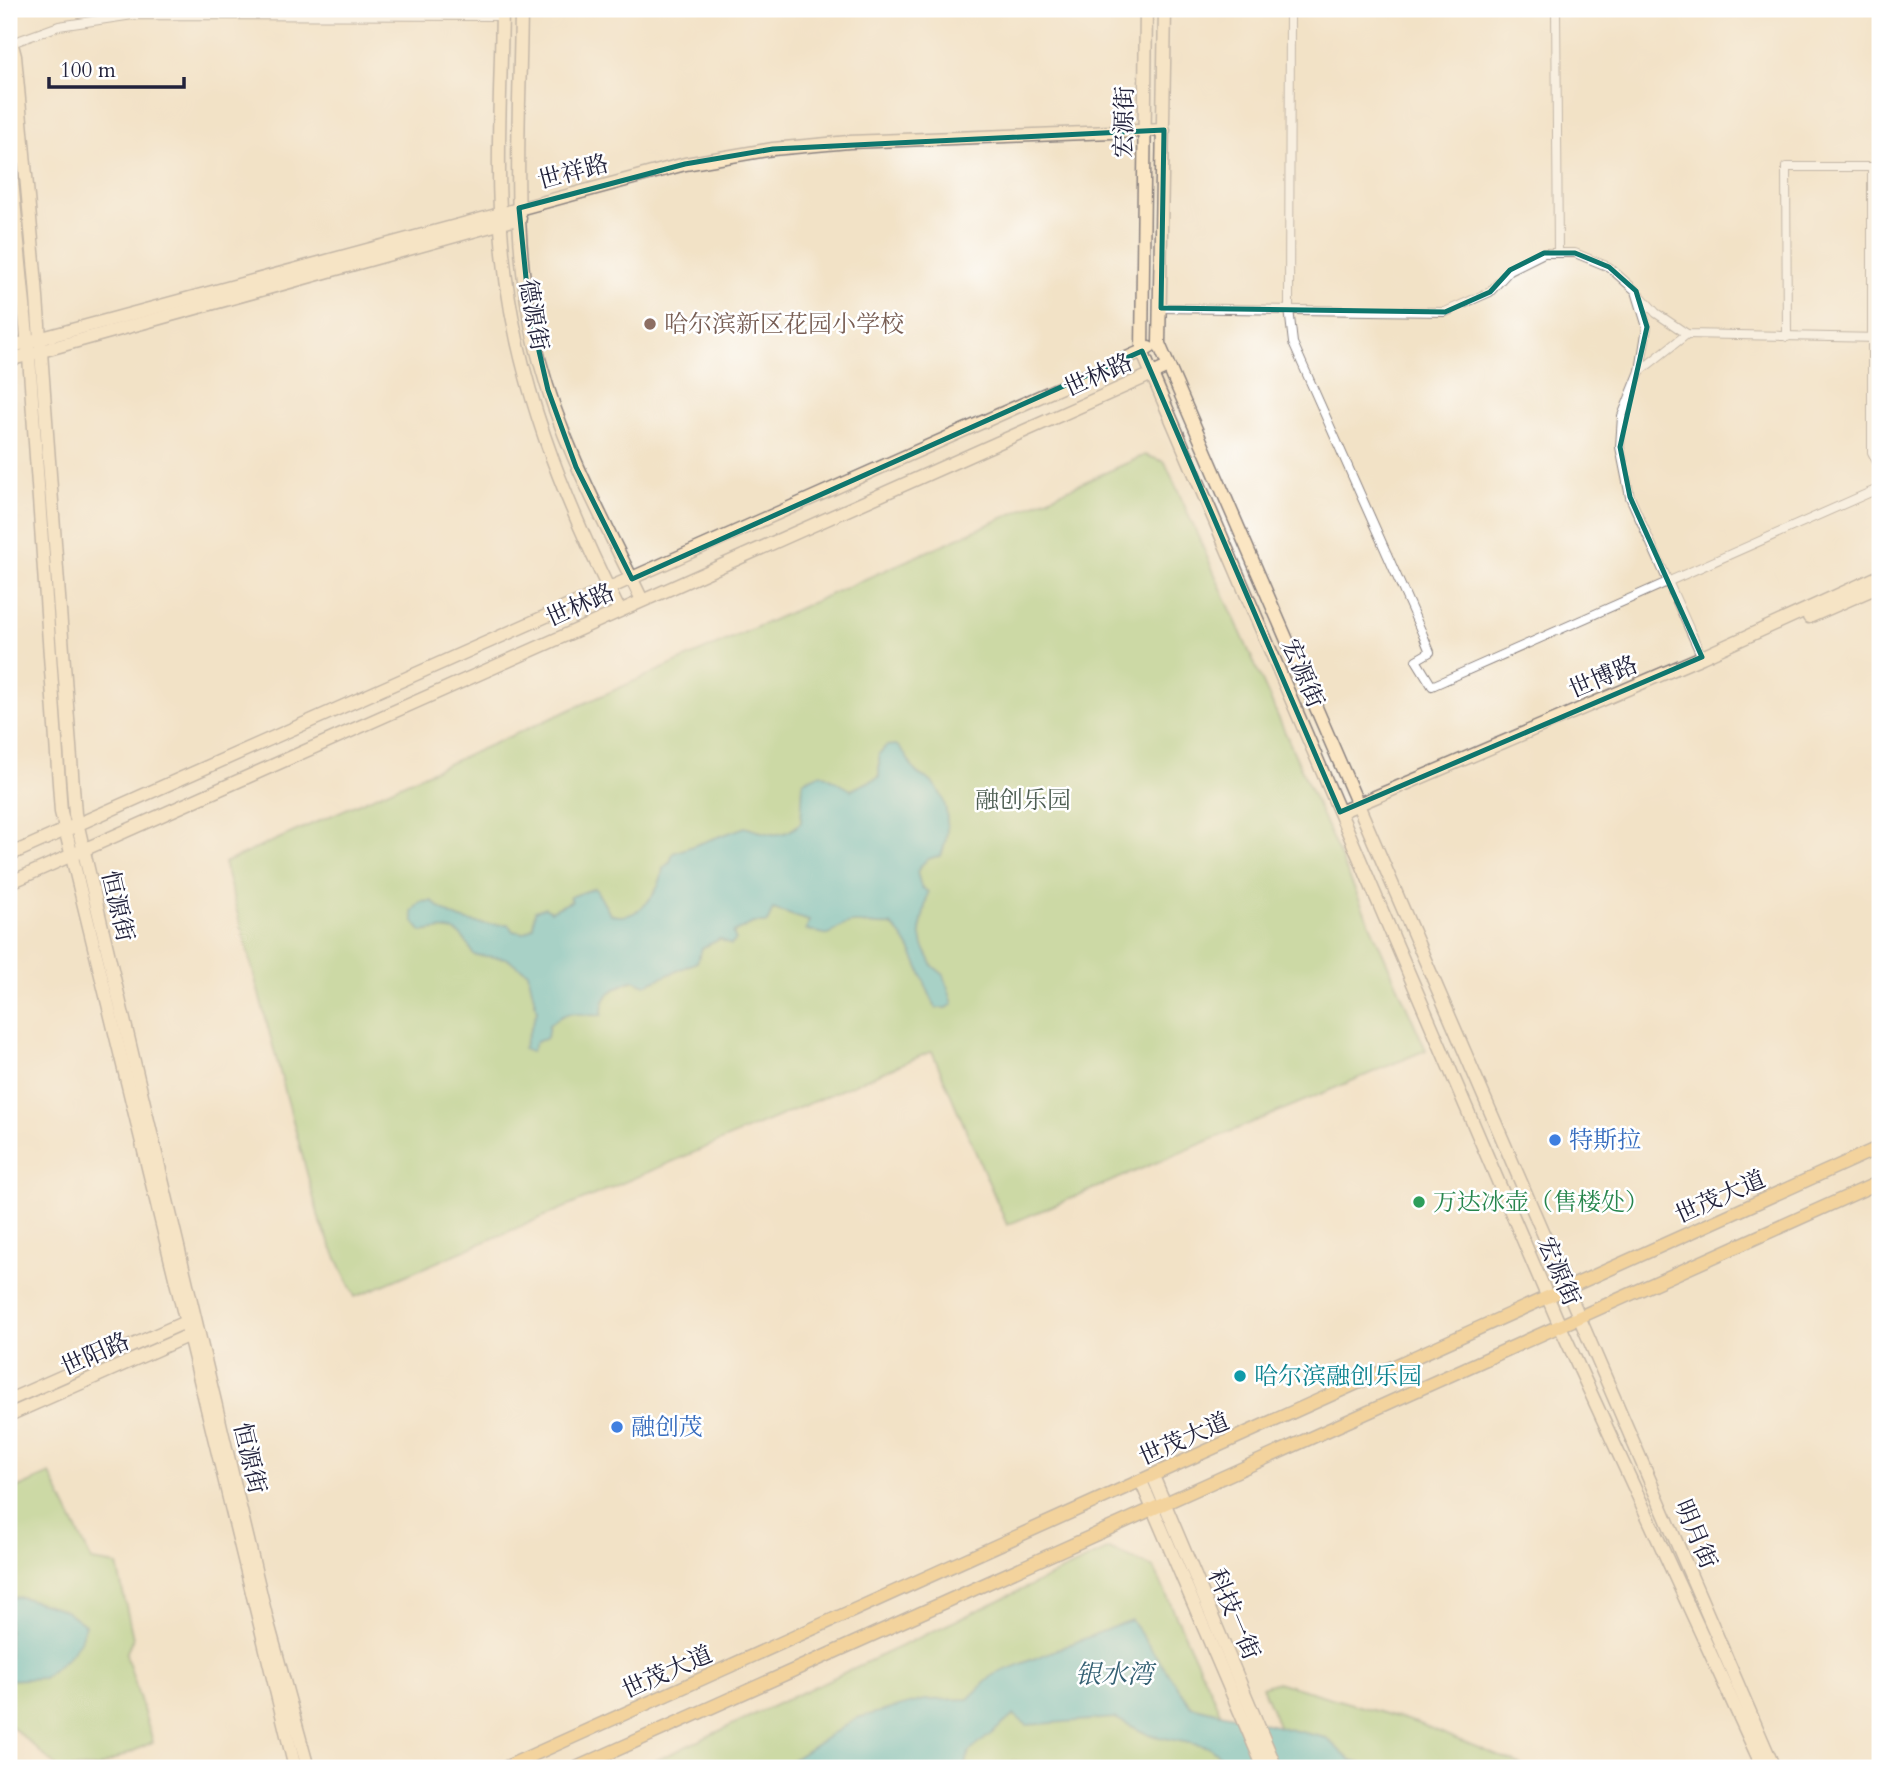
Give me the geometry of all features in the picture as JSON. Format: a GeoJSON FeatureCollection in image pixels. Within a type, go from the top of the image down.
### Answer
{"type":"FeatureCollection","features":[{"type":"Feature","properties":{"kind":"main road","name":"德源街"},"geometry":{"type":"LineString","coordinates":[[521,9],[519,213],[529,307],[548,390],[576,467],[642,600]]}},
{"type":"Feature","properties":{"kind":"main road","name":"宏源街"},"geometry":{"type":"LineString","coordinates":[[1146,9],[1142,351],[1560,1326]]}},
{"type":"Feature","properties":{"kind":"main road","name":"宏源街"},"geometry":{"type":"LineString","coordinates":[[1165,9],[1159,344],[1579,1317]]}},
{"type":"Feature","properties":{"kind":"main road","name":"德源街"},"geometry":{"type":"LineString","coordinates":[[502,13],[501,218],[507,286],[525,381],[556,468],[619,610]]}},
{"type":"Feature","properties":{"kind":"main road","name":"恒源街"},"geometry":{"type":"LineString","coordinates":[[10,40],[23,133],[34,346],[72,828],[295,1768]]}},
{"type":"Feature","properties":{"kind":"main road","name":"世祥路"},"geometry":{"type":"LineString","coordinates":[[9,347],[34,346],[519,213],[685,164],[773,149],[849,142],[1164,130]]}},
{"type":"Feature","properties":{"kind":"main road","name":"恒源街"},"geometry":{"type":"LineString","coordinates":[[9,149],[34,346]]}},
{"type":"Feature","properties":{"kind":"main road","name":"世林路"},"geometry":{"type":"LineString","coordinates":[[9,855],[1159,344]]}},
{"type":"Feature","properties":{"kind":"main road","name":"世祥路"},"geometry":{"type":"LineString","coordinates":[[9,360],[34,346]]}},
{"type":"Feature","properties":{"kind":"main road","name":"世林路"},"geometry":{"type":"LineString","coordinates":[[9,883],[1168,366]]}},
{"type":"Feature","properties":{"kind":"main road","name":"世博路"},"geometry":{"type":"LineString","coordinates":[[1341,816],[1880,576]]}},
{"type":"Feature","properties":{"kind":"main road","name":"世博路"},"geometry":{"type":"LineString","coordinates":[[1359,808],[1880,586]]}},
{"type":"Feature","properties":{"kind":"main road","name":"世茂大道"},"geometry":{"type":"LineString","coordinates":[[504,1768],[1880,1147]]}},
{"type":"Feature","properties":{"kind":"main road","name":"世茂大道"},"geometry":{"type":"LineString","coordinates":[[576,1768],[1880,1182]]}},
{"type":"Feature","properties":{"kind":"main road","name":"明月街"},"geometry":{"type":"LineString","coordinates":[[1579,1317],[1774,1768]]}},
{"type":"Feature","properties":{"kind":"main road","name":"世阳路"},"geometry":{"type":"LineString","coordinates":[[9,1400],[190,1320]]}},
{"type":"Feature","properties":{"kind":"main road","name":"明月街"},"geometry":{"type":"LineString","coordinates":[[1560,1326],[1763,1768]]}},
{"type":"Feature","properties":{"kind":"main road","name":"恒源街"},"geometry":{"type":"LineString","coordinates":[[193,1334],[308,1768]]}},
{"type":"Feature","properties":{"kind":"main road","name":"世阳路"},"geometry":{"type":"LineString","coordinates":[[9,1415],[193,1334]]}},
{"type":"Feature","properties":{"kind":"main road","name":"科技一街"},"geometry":{"type":"LineString","coordinates":[[1147,1478],[1236,1687],[1276,1768]]}},
{"type":"Feature","properties":{"kind":"main road","name":"科技一街"},"geometry":{"type":"LineString","coordinates":[[1236,1687],[1264,1768]]}},
{"type":"Feature","properties":{"kind":"street"},"geometry":{"type":"LineString","coordinates":[[1290,9],[1289,309],[1293,343],[1430,652],[1416,660],[1432,686],[1880,488]]}},
{"type":"Feature","properties":{"kind":"street"},"geometry":{"type":"LineString","coordinates":[[1556,9],[1558,252]]}},
{"type":"Feature","properties":{"kind":"street"},"geometry":{"type":"LineString","coordinates":[[10,40],[60,26],[133,15],[502,13]]}},
{"type":"Feature","properties":{"kind":"street"},"geometry":{"type":"LineString","coordinates":[[1787,337],[1786,167],[1872,167],[1876,338],[1872,452],[1880,468]]}},
{"type":"Feature","properties":{"kind":"street"},"geometry":{"type":"LineString","coordinates":[[1161,308],[1444,312],[1490,292],[1510,270],[1544,253],[1558,252],[1575,253],[1609,267],[1656,313],[1687,334],[1876,338]]}},
{"type":"Feature","properties":{"kind":"street"},"geometry":{"type":"LineString","coordinates":[[1636,291],[1647,327],[1640,372],[1622,416],[1620,447],[1630,497],[1702,657]]}},
{"type":"Feature","properties":{"kind":"street"},"geometry":{"type":"LineString","coordinates":[[1640,372],[1687,334]]}},
{"type":"Feature","properties":{"kind":"highlighted area"},"geometry":{"type":"Polygon","coordinates":[[[1164,130],[1161,308],[1445,312],[1490,292],[1510,270],[1544,253],[1575,253],[1609,267],[1636,291],[1647,327],[1620,447],[1630,497],[1702,657],[1340,812],[1142,351],[632,579],[576,467],[548,390],[529,308],[519,208],[685,164],[773,149],[1164,130]]]}},
{"type":"Feature","properties":{"kind":"green space","name":"融创乐园"},"geometry":{"type":"Polygon","coordinates":[[[1145,455],[1165,462],[1426,1050],[1007,1225],[932,1051],[355,1297],[320,1222],[224,863],[1145,455]]]}},
{"type":"Feature","properties":{"kind":"green space"},"geometry":{"type":"Polygon","coordinates":[[[50,1474],[92,1561],[117,1565],[133,1638],[126,1654],[153,1742],[97,1768],[58,1768],[9,1724],[9,1492],[50,1474]]]}},
{"type":"Feature","properties":{"kind":"green space"},"geometry":{"type":"Polygon","coordinates":[[[1109,1549],[1154,1568],[1246,1768],[1053,1768],[1013,1761],[1009,1768],[640,1768],[1109,1549]]]}},
{"type":"Feature","properties":{"kind":"green space"},"geometry":{"type":"Polygon","coordinates":[[[1277,1682],[1420,1724],[1528,1768],[1376,1768],[1351,1761],[1326,1738],[1279,1728],[1262,1687],[1277,1682]]]}},
{"type":"Feature","properties":{"kind":"water"},"geometry":{"type":"Polygon","coordinates":[[[896,745],[917,773],[936,787],[945,805],[947,826],[941,856],[927,860],[917,872],[921,887],[928,892],[920,931],[923,946],[933,966],[944,975],[953,1004],[947,1008],[936,1008],[912,953],[891,925],[853,923],[838,928],[829,935],[806,930],[809,921],[773,909],[767,923],[753,923],[733,933],[736,940],[731,945],[720,939],[702,948],[697,962],[645,985],[634,980],[616,988],[604,1001],[602,1015],[570,1013],[557,1019],[549,1025],[547,1038],[536,1042],[531,1052],[523,1049],[537,1011],[528,972],[505,958],[474,955],[464,939],[454,931],[422,932],[414,922],[412,912],[420,902],[432,901],[458,918],[477,923],[508,924],[513,931],[524,933],[533,927],[535,911],[545,907],[551,911],[572,901],[570,897],[595,888],[610,914],[630,914],[639,910],[653,895],[663,868],[670,862],[673,853],[745,827],[768,834],[788,832],[801,822],[803,781],[821,773],[851,790],[879,777],[879,754],[886,746],[896,745]]]}},
{"type":"Feature","properties":{"kind":"water"},"geometry":{"type":"Polygon","coordinates":[[[21,1597],[65,1610],[85,1625],[80,1641],[67,1658],[43,1678],[9,1680],[9,1598],[21,1597]]]}},
{"type":"Feature","properties":{"kind":"water","name":"银水湾"},"geometry":{"type":"Polygon","coordinates":[[[1131,1620],[1191,1706],[1326,1738],[1351,1761],[1376,1768],[1235,1768],[1209,1747],[1149,1735],[1115,1718],[1027,1725],[1014,1715],[969,1752],[964,1768],[780,1768],[857,1718],[924,1700],[968,1699],[993,1675],[1131,1620]]]}},
{"type":"Feature","properties":{"kind":"place","name":"哈尔滨新区花园小学校"},"geometry":{"type":"Point","coordinates":[650,324]}},
{"type":"Feature","properties":{"kind":"place","name":"特斯拉"},"geometry":{"type":"Point","coordinates":[1555,1140]}},
{"type":"Feature","properties":{"kind":"place","name":"万达冰壶（售楼处）"},"geometry":{"type":"Point","coordinates":[1419,1202]}},
{"type":"Feature","properties":{"kind":"place","name":"哈尔滨融创乐园"},"geometry":{"type":"Point","coordinates":[1240,1376]}},
{"type":"Feature","properties":{"kind":"place","name":"融创茂"},"geometry":{"type":"Point","coordinates":[617,1427]}}]}
